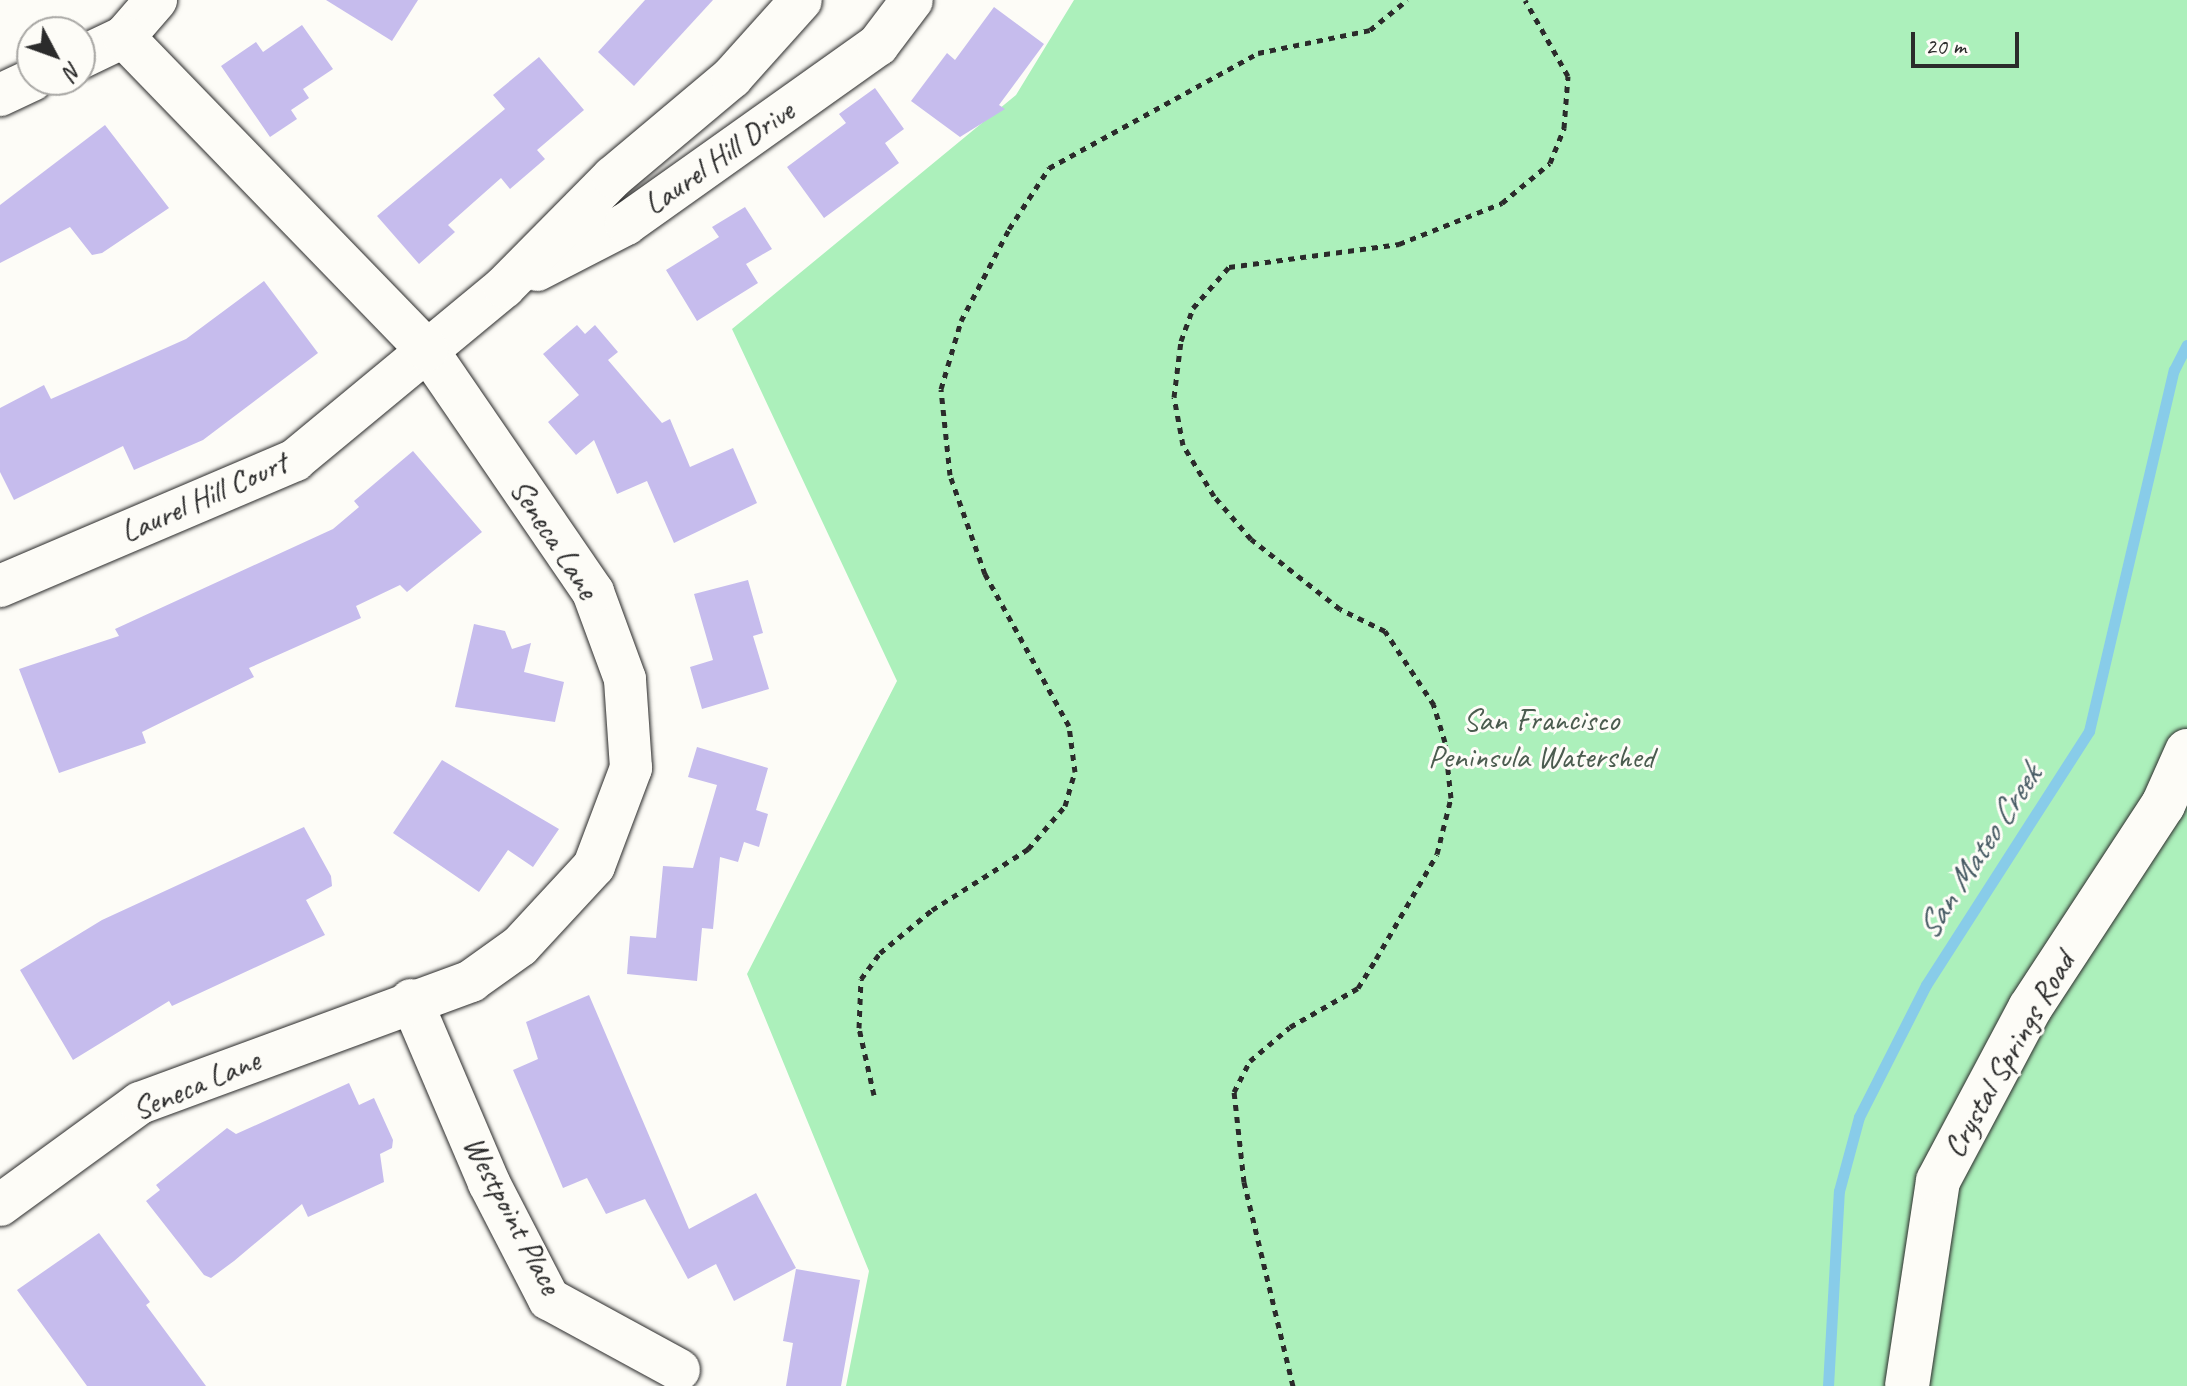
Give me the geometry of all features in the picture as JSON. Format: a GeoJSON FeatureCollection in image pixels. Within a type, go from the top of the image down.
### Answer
{"type":"FeatureCollection","features":[{"type":"Feature","properties":{"kind":"street"},"geometry":{"type":"LineString","coordinates":[[96,50],[124,37],[156,0]]}},
{"type":"Feature","properties":{"kind":"street","name":"Laurel Hill Drive"},"geometry":{"type":"LineString","coordinates":[[427,350],[504,287],[613,177],[732,77],[801,0]]}},
{"type":"Feature","properties":{"kind":"street","name":"Laurel Hill Drive"},"geometry":{"type":"LineString","coordinates":[[504,287],[626,224],[878,45],[912,0]]}},
{"type":"Feature","properties":{"kind":"street","name":"Seneca Lane"},"geometry":{"type":"LineString","coordinates":[[0,1205],[140,1103],[411,1000],[471,981],[520,946],[594,866],[631,768],[625,679],[593,592],[427,350],[124,37]]}},
{"type":"Feature","properties":{"kind":"street","name":"Laurel Hill Court"},"geometry":{"type":"LineString","coordinates":[[0,586],[295,460],[427,350]]}},
{"type":"Feature","properties":{"kind":"street","name":"Crystal Springs Road"},"geometry":{"type":"LineString","coordinates":[[1907,1386],[1938,1181],[2030,1008],[2163,805],[2187,751]]}},
{"type":"Feature","properties":{"kind":"street","name":"Westpoint Place"},"geometry":{"type":"LineString","coordinates":[[411,1000],[489,1183],[549,1299],[679,1370]]}},
{"type":"Feature","properties":{"kind":"path"},"geometry":{"type":"LineString","coordinates":[[874,1095],[859,1028],[861,979],[880,953],[932,910],[1028,849],[1065,806],[1075,772],[1069,726],[985,574],[950,475],[941,389],[961,321],[1009,229],[1049,168],[1258,53],[1370,30],[1407,0]]}},
{"type":"Feature","properties":{"kind":"path"},"geometry":{"type":"LineString","coordinates":[[1293,1386],[1244,1182],[1234,1092],[1250,1061],[1290,1027],[1358,988],[1376,959],[1437,854],[1451,798],[1445,742],[1434,705],[1385,631],[1340,609],[1251,539],[1214,496],[1183,445],[1174,397],[1181,341],[1193,308],[1229,267],[1399,244],[1502,203],[1550,163],[1564,128],[1568,76],[1525,0]]}},
{"type":"Feature","properties":{"kind":"green space","name":"San Francisco Peninsula Watershed"},"geometry":{"type":"Polygon","coordinates":[[[1074,0],[2187,0],[2187,1386],[846,1386],[869,1271],[747,974],[897,681],[732,329],[1016,95],[1074,0]]]}},
{"type":"Feature","properties":{"kind":"building"},"geometry":{"type":"Polygon","coordinates":[[[326,0],[418,0],[392,41],[326,0]]]}},
{"type":"Feature","properties":{"kind":"building"},"geometry":{"type":"Polygon","coordinates":[[[645,0],[713,0],[634,86],[598,52],[645,0]]]}},
{"type":"Feature","properties":{"kind":"building"},"geometry":{"type":"Polygon","coordinates":[[[994,7],[1044,44],[999,105],[1005,109],[960,137],[911,101],[947,53],[955,60],[994,7]]]}},
{"type":"Feature","properties":{"kind":"building"},"geometry":{"type":"Polygon","coordinates":[[[302,25],[333,69],[303,89],[309,98],[291,110],[297,119],[270,137],[221,66],[256,42],[263,52],[302,25]]]}},
{"type":"Feature","properties":{"kind":"building"},"geometry":{"type":"Polygon","coordinates":[[[539,57],[584,110],[537,150],[545,159],[510,189],[501,178],[448,225],[455,232],[419,264],[377,216],[505,109],[493,95],[539,57]]]}},
{"type":"Feature","properties":{"kind":"building"},"geometry":{"type":"Polygon","coordinates":[[[875,88],[904,129],[885,143],[899,163],[824,218],[787,167],[846,123],[839,114],[875,88]]]}},
{"type":"Feature","properties":{"kind":"building"},"geometry":{"type":"Polygon","coordinates":[[[105,125],[169,208],[102,253],[92,255],[70,227],[0,263],[0,205],[105,125]]]}},
{"type":"Feature","properties":{"kind":"building"},"geometry":{"type":"Polygon","coordinates":[[[745,207],[772,249],[746,264],[758,283],[697,321],[666,270],[719,237],[712,227],[745,207]]]}},
{"type":"Feature","properties":{"kind":"building"},"geometry":{"type":"Polygon","coordinates":[[[264,281],[318,353],[203,440],[134,470],[123,446],[14,500],[0,472],[0,408],[44,385],[51,399],[186,339],[264,281]]]}},
{"type":"Feature","properties":{"kind":"building"},"geometry":{"type":"Polygon","coordinates":[[[577,325],[585,334],[595,325],[618,352],[608,360],[662,423],[670,419],[690,467],[733,448],[757,503],[674,543],[647,481],[617,494],[594,440],[576,455],[548,422],[579,395],[543,354],[577,325]]]}},
{"type":"Feature","properties":{"kind":"building"},"geometry":{"type":"Polygon","coordinates":[[[413,451],[482,532],[407,592],[400,585],[356,606],[361,618],[249,668],[254,677],[142,732],[146,743],[59,773],[19,669],[119,636],[115,629],[333,529],[359,507],[354,501],[413,451]]]}},
{"type":"Feature","properties":{"kind":"building"},"geometry":{"type":"Polygon","coordinates":[[[748,580],[763,633],[753,636],[769,689],[702,709],[690,667],[713,660],[694,594],[748,580]]]}},
{"type":"Feature","properties":{"kind":"building"},"geometry":{"type":"Polygon","coordinates":[[[474,624],[505,631],[512,649],[531,643],[524,672],[564,682],[555,722],[455,707],[474,624]]]}},
{"type":"Feature","properties":{"kind":"building"},"geometry":{"type":"Polygon","coordinates":[[[697,747],[768,768],[756,810],[768,814],[759,847],[744,842],[738,862],[720,857],[713,929],[702,928],[697,981],[627,974],[630,936],[656,938],[663,866],[693,868],[717,785],[688,777],[697,747]]]}},
{"type":"Feature","properties":{"kind":"building"},"geometry":{"type":"Polygon","coordinates":[[[442,760],[559,829],[533,867],[508,850],[479,892],[393,833],[442,760]]]}},
{"type":"Feature","properties":{"kind":"building"},"geometry":{"type":"Polygon","coordinates":[[[304,827],[331,876],[332,886],[306,900],[325,935],[172,1006],[169,1001],[73,1060],[20,970],[102,920],[304,827]]]}},
{"type":"Feature","properties":{"kind":"building"},"geometry":{"type":"Polygon","coordinates":[[[589,995],[689,1229],[756,1193],[796,1268],[734,1301],[716,1264],[688,1279],[645,1199],[606,1214],[587,1178],[563,1188],[513,1070],[538,1059],[526,1022],[589,995]]]}},
{"type":"Feature","properties":{"kind":"building"},"geometry":{"type":"Polygon","coordinates":[[[349,1083],[359,1105],[374,1098],[393,1140],[392,1148],[380,1154],[384,1182],[308,1217],[302,1204],[211,1278],[204,1275],[146,1201],[160,1190],[156,1185],[227,1128],[236,1134],[349,1083]]]}},
{"type":"Feature","properties":{"kind":"building"},"geometry":{"type":"Polygon","coordinates":[[[99,1233],[150,1302],[146,1305],[206,1386],[87,1386],[17,1290],[99,1233]]]}},
{"type":"Feature","properties":{"kind":"building"},"geometry":{"type":"Polygon","coordinates":[[[796,1269],[860,1280],[841,1386],[786,1386],[793,1343],[783,1341],[796,1269]]]}},
{"type":"Feature","properties":{"kind":"waterway","name":"San Mateo Creek"},"geometry":{"type":"LineString","coordinates":[[1828,1386],[1839,1191],[1859,1117],[1926,985],[2089,731],[2174,370],[2187,345]]}}]}
